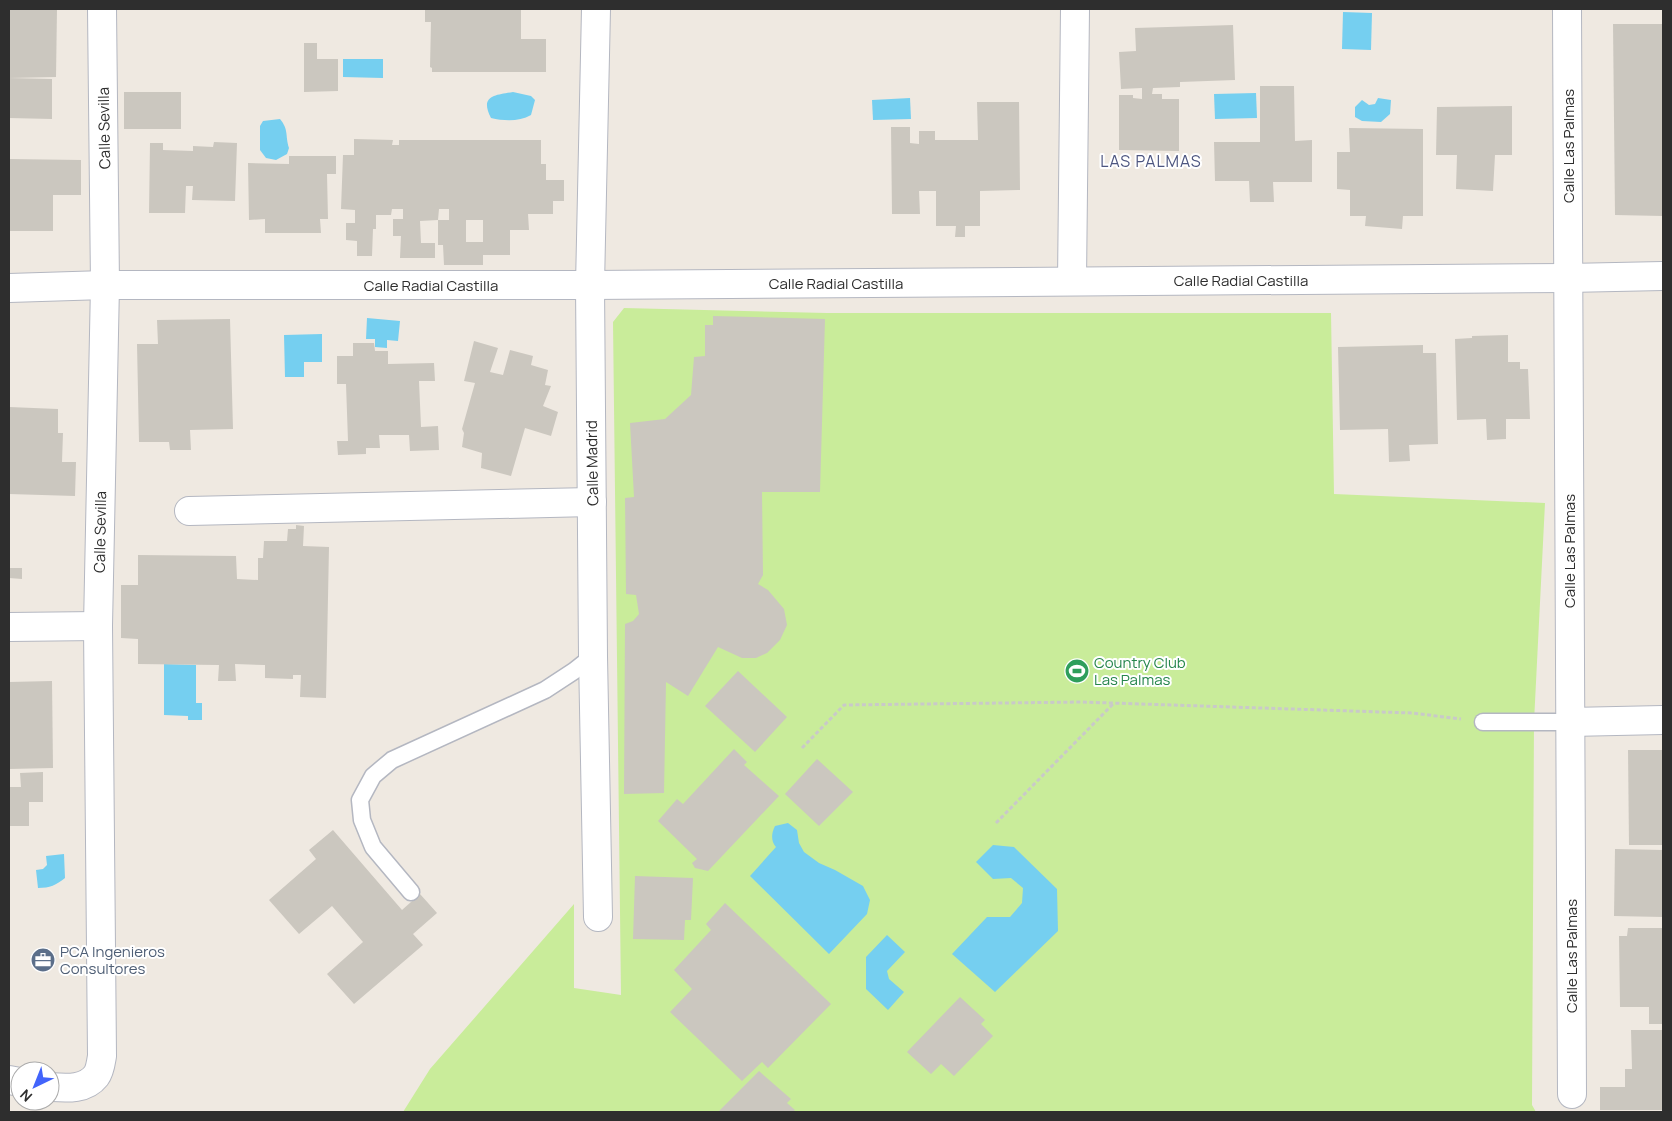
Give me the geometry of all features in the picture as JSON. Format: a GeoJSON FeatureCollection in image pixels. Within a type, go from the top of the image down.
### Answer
{"type":"FeatureCollection","features":[{"type":"Feature","properties":{"kind":"street","name":"Calle Sevilla"},"geometry":{"type":"LineString","coordinates":[[60,1087],[71,1088],[85,1085],[97,1075],[102,1056],[98,626],[105,286],[102,9]]}},
{"type":"Feature","properties":{"kind":"street","name":"Calle Madrid"},"geometry":{"type":"LineString","coordinates":[[596,9],[590,285],[593,656],[598,917]]}},
{"type":"Feature","properties":{"kind":"street"},"geometry":{"type":"LineString","coordinates":[[1072,281],[1075,9]]}},
{"type":"Feature","properties":{"kind":"street","name":"Calle Las Palmas"},"geometry":{"type":"LineString","coordinates":[[1567,9],[1572,1094]]}},
{"type":"Feature","properties":{"kind":"street","name":"Calle Radial Castilla"},"geometry":{"type":"LineString","coordinates":[[9,288],[1663,276]]}},
{"type":"Feature","properties":{"kind":"street"},"geometry":{"type":"LineString","coordinates":[[189,511],[592,502]]}},
{"type":"Feature","properties":{"kind":"street"},"geometry":{"type":"LineString","coordinates":[[9,627],[98,626]]}},
{"type":"Feature","properties":{"kind":"street"},"geometry":{"type":"LineString","coordinates":[[1570,722],[1663,720]]}},
{"type":"Feature","properties":{"kind":"lane"},"geometry":{"type":"LineString","coordinates":[[411,892],[373,847],[362,820],[360,800],[373,776],[392,760],[545,690],[593,656]]}},
{"type":"Feature","properties":{"kind":"lane"},"geometry":{"type":"LineString","coordinates":[[1483,722],[1570,722]]}},
{"type":"Feature","properties":{"kind":"path"},"geometry":{"type":"LineString","coordinates":[[802,748],[844,705],[1081,702],[1412,713],[1483,722]]}},
{"type":"Feature","properties":{"kind":"path"},"geometry":{"type":"LineString","coordinates":[[996,823],[1114,704]]}},
{"type":"Feature","properties":{"kind":"green space","name":"Country Club Las Palmas"},"geometry":{"type":"Polygon","coordinates":[[[624,308],[827,313],[1331,313],[1334,494],[1545,503],[1534,722],[1532,1105],[1536,1112],[403,1112],[430,1069],[574,904],[574,988],[621,995],[613,322],[624,308]]]}},
{"type":"Feature","properties":{"kind":"water"},"geometry":{"type":"Polygon","coordinates":[[[1343,12],[1372,13],[1371,50],[1342,49],[1343,12]]]}},
{"type":"Feature","properties":{"kind":"water"},"geometry":{"type":"Polygon","coordinates":[[[343,59],[383,59],[383,78],[343,77],[343,59]]]}},
{"type":"Feature","properties":{"kind":"water"},"geometry":{"type":"Polygon","coordinates":[[[513,92],[531,96],[535,100],[531,115],[522,119],[511,120],[491,118],[487,105],[488,100],[495,95],[513,92]]]}},
{"type":"Feature","properties":{"kind":"water"},"geometry":{"type":"Polygon","coordinates":[[[1256,93],[1257,118],[1215,119],[1214,94],[1256,93]]]}},
{"type":"Feature","properties":{"kind":"water"},"geometry":{"type":"Polygon","coordinates":[[[910,98],[911,119],[873,120],[872,100],[910,98]]]}},
{"type":"Feature","properties":{"kind":"water"},"geometry":{"type":"Polygon","coordinates":[[[1378,98],[1391,100],[1390,114],[1381,122],[1362,121],[1355,117],[1355,107],[1362,100],[1369,105],[1375,104],[1378,98]]]}},
{"type":"Feature","properties":{"kind":"water"},"geometry":{"type":"Polygon","coordinates":[[[280,119],[286,130],[289,148],[287,154],[276,160],[266,158],[260,150],[260,126],[263,121],[280,119]]]}},
{"type":"Feature","properties":{"kind":"water"},"geometry":{"type":"Polygon","coordinates":[[[367,318],[400,321],[398,341],[387,340],[387,348],[375,347],[375,339],[366,339],[367,318]]]}},
{"type":"Feature","properties":{"kind":"water"},"geometry":{"type":"Polygon","coordinates":[[[322,334],[322,362],[304,362],[304,377],[285,377],[284,335],[322,334]]]}},
{"type":"Feature","properties":{"kind":"water"},"geometry":{"type":"Polygon","coordinates":[[[164,664],[196,665],[196,703],[202,703],[202,720],[188,720],[188,716],[164,715],[164,664]]]}},
{"type":"Feature","properties":{"kind":"water"},"geometry":{"type":"Polygon","coordinates":[[[788,823],[797,830],[799,843],[804,852],[819,863],[863,886],[870,900],[867,914],[829,954],[750,876],[776,847],[772,837],[775,826],[788,823]]]}},
{"type":"Feature","properties":{"kind":"water"},"geometry":{"type":"Polygon","coordinates":[[[993,845],[1014,847],[1057,889],[1058,931],[995,992],[952,954],[987,917],[1010,917],[1022,903],[1023,888],[1011,878],[993,879],[976,862],[993,845]]]}},
{"type":"Feature","properties":{"kind":"water"},"geometry":{"type":"Polygon","coordinates":[[[64,854],[65,878],[53,886],[38,888],[36,870],[43,869],[47,865],[46,856],[64,854]]]}},
{"type":"Feature","properties":{"kind":"water"},"geometry":{"type":"Polygon","coordinates":[[[887,935],[905,952],[887,971],[889,979],[904,992],[888,1010],[866,989],[866,957],[887,935]]]}},
{"type":"Feature","properties":{"kind":"building"},"geometry":{"type":"Polygon","coordinates":[[[9,9],[57,9],[56,77],[9,78],[9,9]]]}},
{"type":"Feature","properties":{"kind":"building"},"geometry":{"type":"Polygon","coordinates":[[[425,9],[521,9],[521,39],[546,39],[546,72],[432,72],[430,67],[431,22],[425,22],[425,9]]]}},
{"type":"Feature","properties":{"kind":"building"},"geometry":{"type":"Polygon","coordinates":[[[1613,24],[1663,24],[1663,216],[1615,215],[1613,24]]]}},
{"type":"Feature","properties":{"kind":"building"},"geometry":{"type":"Polygon","coordinates":[[[1233,25],[1235,80],[1180,82],[1180,87],[1153,88],[1152,94],[1162,94],[1162,99],[1179,99],[1179,151],[1119,150],[1119,95],[1133,95],[1133,98],[1142,99],[1142,88],[1121,89],[1119,52],[1136,51],[1135,28],[1233,25]]]}},
{"type":"Feature","properties":{"kind":"building"},"geometry":{"type":"Polygon","coordinates":[[[304,43],[317,43],[317,59],[338,59],[338,91],[304,92],[304,43]]]}},
{"type":"Feature","properties":{"kind":"building"},"geometry":{"type":"Polygon","coordinates":[[[9,78],[52,79],[52,119],[9,118],[9,78]]]}},
{"type":"Feature","properties":{"kind":"building"},"geometry":{"type":"Polygon","coordinates":[[[1260,86],[1294,86],[1295,141],[1312,140],[1312,182],[1273,182],[1274,202],[1250,202],[1249,181],[1215,181],[1214,142],[1260,142],[1260,86]]]}},
{"type":"Feature","properties":{"kind":"building"},"geometry":{"type":"Polygon","coordinates":[[[124,92],[181,92],[181,129],[124,129],[124,92]]]}},
{"type":"Feature","properties":{"kind":"building"},"geometry":{"type":"Polygon","coordinates":[[[977,102],[1019,102],[1020,190],[980,191],[980,226],[965,226],[965,237],[955,237],[956,226],[936,226],[936,191],[919,191],[920,214],[892,214],[891,127],[910,127],[910,143],[919,144],[919,131],[935,131],[935,140],[978,140],[977,102]]]}},
{"type":"Feature","properties":{"kind":"building"},"geometry":{"type":"Polygon","coordinates":[[[1512,106],[1512,155],[1495,155],[1493,191],[1456,189],[1457,155],[1436,155],[1437,107],[1512,106]]]}},
{"type":"Feature","properties":{"kind":"building"},"geometry":{"type":"Polygon","coordinates":[[[1349,128],[1423,129],[1423,216],[1403,216],[1402,229],[1365,226],[1366,216],[1350,216],[1350,190],[1337,189],[1337,152],[1350,152],[1349,128]]]}},
{"type":"Feature","properties":{"kind":"building"},"geometry":{"type":"Polygon","coordinates":[[[354,139],[393,140],[392,145],[399,145],[399,140],[541,140],[541,164],[546,164],[546,180],[564,180],[564,201],[553,201],[553,214],[528,214],[529,230],[510,230],[510,255],[483,255],[483,265],[444,265],[443,245],[438,245],[438,220],[420,221],[421,243],[435,243],[435,258],[400,258],[401,236],[393,236],[393,219],[403,219],[403,209],[392,209],[391,215],[376,215],[376,229],[373,229],[372,256],[357,256],[357,241],[346,240],[346,223],[355,223],[355,210],[341,209],[343,155],[354,155],[354,139]],[[439,209],[438,220],[449,220],[449,209],[439,209]],[[466,220],[466,242],[483,242],[483,220],[466,220]]]}},
{"type":"Feature","properties":{"kind":"building"},"geometry":{"type":"Polygon","coordinates":[[[214,142],[237,143],[235,201],[192,200],[193,186],[186,186],[185,213],[149,213],[150,143],[163,143],[163,150],[193,151],[193,146],[213,147],[214,142]]]}},
{"type":"Feature","properties":{"kind":"building"},"geometry":{"type":"Polygon","coordinates":[[[289,156],[336,156],[336,174],[327,174],[328,219],[320,219],[321,233],[265,233],[265,219],[249,220],[248,163],[289,164],[289,156]]]}},
{"type":"Feature","properties":{"kind":"building"},"geometry":{"type":"Polygon","coordinates":[[[9,159],[81,160],[81,195],[53,195],[53,231],[9,231],[9,159]]]}},
{"type":"Feature","properties":{"kind":"building"},"geometry":{"type":"Polygon","coordinates":[[[713,316],[825,319],[820,492],[762,492],[763,575],[758,584],[768,590],[784,609],[787,625],[780,640],[767,653],[756,658],[742,658],[718,647],[688,696],[666,682],[664,793],[624,794],[625,624],[633,621],[639,614],[636,595],[626,594],[625,498],[634,497],[630,423],[665,419],[691,395],[694,357],[705,356],[705,325],[713,325],[713,316]]]}},
{"type":"Feature","properties":{"kind":"building"},"geometry":{"type":"Polygon","coordinates":[[[230,319],[233,429],[190,430],[191,450],[170,450],[169,442],[139,442],[137,344],[158,344],[157,320],[230,319]]]}},
{"type":"Feature","properties":{"kind":"building"},"geometry":{"type":"Polygon","coordinates":[[[1508,335],[1508,362],[1520,362],[1520,369],[1528,369],[1530,419],[1506,419],[1506,439],[1487,440],[1486,419],[1457,420],[1455,339],[1472,338],[1472,336],[1508,335]]]}},
{"type":"Feature","properties":{"kind":"building"},"geometry":{"type":"Polygon","coordinates":[[[474,341],[498,348],[490,372],[503,375],[510,350],[533,356],[531,365],[548,370],[545,385],[551,386],[543,406],[558,412],[551,436],[525,428],[511,476],[481,468],[482,453],[462,447],[464,433],[462,429],[475,383],[464,381],[474,341]]]}},
{"type":"Feature","properties":{"kind":"building"},"geometry":{"type":"Polygon","coordinates":[[[353,343],[374,343],[375,351],[388,351],[388,364],[434,363],[435,381],[419,381],[421,427],[438,426],[439,450],[410,451],[409,435],[379,435],[380,448],[366,448],[366,454],[338,455],[337,441],[348,441],[346,384],[337,384],[337,356],[353,356],[353,343]]]}},
{"type":"Feature","properties":{"kind":"building"},"geometry":{"type":"Polygon","coordinates":[[[1423,345],[1423,353],[1436,353],[1438,444],[1409,445],[1410,461],[1389,462],[1388,429],[1340,430],[1338,347],[1423,345]]]}},
{"type":"Feature","properties":{"kind":"building"},"geometry":{"type":"Polygon","coordinates":[[[9,407],[58,409],[58,433],[63,433],[62,462],[76,462],[75,496],[9,494],[9,407]]]}},
{"type":"Feature","properties":{"kind":"building"},"geometry":{"type":"Polygon","coordinates":[[[296,525],[304,526],[303,546],[329,547],[326,698],[300,697],[301,675],[293,675],[293,679],[265,678],[265,665],[235,664],[236,681],[218,681],[219,665],[138,664],[138,639],[121,638],[121,585],[138,585],[138,555],[236,556],[237,579],[258,580],[258,558],[263,558],[264,541],[287,541],[288,529],[296,529],[296,525]]]}},
{"type":"Feature","properties":{"kind":"building"},"geometry":{"type":"Polygon","coordinates":[[[9,568],[22,568],[22,579],[9,578],[9,568]]]}},
{"type":"Feature","properties":{"kind":"building"},"geometry":{"type":"Polygon","coordinates":[[[738,671],[787,717],[755,752],[705,706],[738,671]]]}},
{"type":"Feature","properties":{"kind":"building"},"geometry":{"type":"Polygon","coordinates":[[[52,681],[53,768],[9,769],[9,682],[52,681]]]}},
{"type":"Feature","properties":{"kind":"building"},"geometry":{"type":"Polygon","coordinates":[[[734,749],[747,762],[744,765],[779,796],[708,871],[695,868],[692,863],[697,859],[658,821],[677,799],[683,804],[734,749]]]}},
{"type":"Feature","properties":{"kind":"building"},"geometry":{"type":"Polygon","coordinates":[[[1628,750],[1663,750],[1663,845],[1629,845],[1628,750]]]}},
{"type":"Feature","properties":{"kind":"building"},"geometry":{"type":"Polygon","coordinates":[[[817,759],[853,792],[819,826],[785,794],[817,759]]]}},
{"type":"Feature","properties":{"kind":"building"},"geometry":{"type":"Polygon","coordinates":[[[43,772],[43,802],[29,802],[29,826],[9,826],[9,787],[21,787],[20,773],[43,772]]]}},
{"type":"Feature","properties":{"kind":"building"},"geometry":{"type":"Polygon","coordinates":[[[333,830],[402,910],[420,894],[437,913],[413,934],[423,945],[354,1004],[327,974],[363,942],[332,906],[299,934],[269,900],[316,859],[309,850],[333,830]]]}},
{"type":"Feature","properties":{"kind":"building"},"geometry":{"type":"Polygon","coordinates":[[[1615,849],[1663,850],[1663,917],[1614,916],[1615,849]]]}},
{"type":"Feature","properties":{"kind":"building"},"geometry":{"type":"Polygon","coordinates":[[[635,876],[693,878],[691,920],[685,920],[684,940],[633,939],[635,876]]]}},
{"type":"Feature","properties":{"kind":"building"},"geometry":{"type":"Polygon","coordinates":[[[725,903],[831,1004],[768,1068],[762,1062],[742,1081],[670,1012],[692,989],[674,970],[711,930],[706,924],[725,903]]]}},
{"type":"Feature","properties":{"kind":"building"},"geometry":{"type":"Polygon","coordinates":[[[1628,928],[1663,928],[1663,1024],[1649,1024],[1649,1007],[1620,1007],[1619,936],[1627,936],[1628,928]]]}},
{"type":"Feature","properties":{"kind":"building"},"geometry":{"type":"Polygon","coordinates":[[[960,997],[985,1020],[981,1024],[993,1036],[954,1076],[941,1064],[931,1074],[907,1052],[960,997]]]}},
{"type":"Feature","properties":{"kind":"building"},"geometry":{"type":"Polygon","coordinates":[[[1631,1030],[1663,1030],[1663,1110],[1600,1110],[1600,1087],[1625,1087],[1625,1069],[1632,1069],[1631,1030]]]}},
{"type":"Feature","properties":{"kind":"building"},"geometry":{"type":"Polygon","coordinates":[[[759,1071],[791,1099],[787,1103],[795,1110],[793,1112],[718,1112],[759,1071]]]}},
{"type":"Feature","properties":{"kind":"place","name":"Country Club Las Palmas"},"geometry":{"type":"Point","coordinates":[1077,671]}},
{"type":"Feature","properties":{"kind":"place","name":"PCA Ingenieros Consultores"},"geometry":{"type":"Point","coordinates":[43,960]}},
{"type":"Feature","properties":{"kind":"district","name":"LAS PALMAS"},"geometry":{"type":"Point","coordinates":[1151,161]}}]}
